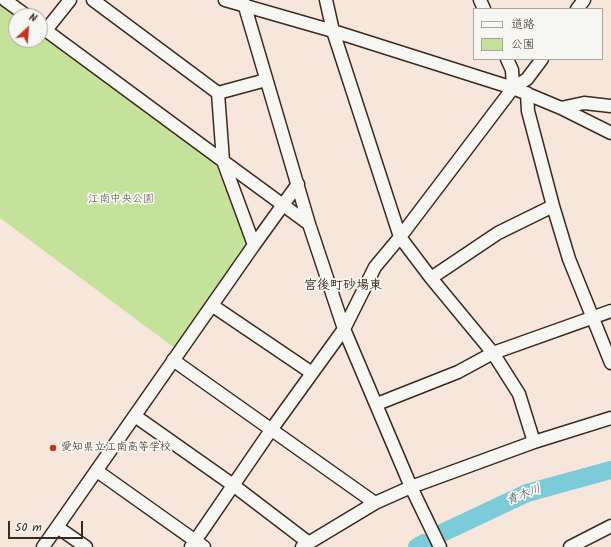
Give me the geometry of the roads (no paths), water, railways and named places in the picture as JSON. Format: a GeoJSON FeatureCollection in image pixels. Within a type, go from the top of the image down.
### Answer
{"type":"FeatureCollection","features":[{"type":"Feature","properties":{"kind":"street"},"geometry":{"type":"LineString","coordinates":[[5,0],[16,8]]}},
{"type":"Feature","properties":{"kind":"street"},"geometry":{"type":"LineString","coordinates":[[48,23],[70,0]]}},
{"type":"Feature","properties":{"kind":"street"},"geometry":{"type":"LineString","coordinates":[[93,0],[218,93],[222,161],[254,245]]}},
{"type":"Feature","properties":{"kind":"street"},"geometry":{"type":"LineString","coordinates":[[225,0],[244,3],[513,88],[561,108],[611,133]]}},
{"type":"Feature","properties":{"kind":"street"},"geometry":{"type":"LineString","coordinates":[[326,0],[333,31],[400,238],[493,353],[519,394],[534,442]]}},
{"type":"Feature","properties":{"kind":"street"},"geometry":{"type":"LineString","coordinates":[[244,3],[309,224],[344,329],[411,487],[440,547]]}},
{"type":"Feature","properties":{"kind":"street"},"geometry":{"type":"LineString","coordinates":[[48,32],[309,224]]}},
{"type":"Feature","properties":{"kind":"street"},"geometry":{"type":"LineString","coordinates":[[507,60],[512,70],[513,88]]}},
{"type":"Feature","properties":{"kind":"street"},"geometry":{"type":"LineString","coordinates":[[97,471],[197,545],[233,485],[344,329],[375,267],[400,238],[513,88],[527,79],[541,60]]}},
{"type":"Feature","properties":{"kind":"street"},"geometry":{"type":"LineString","coordinates":[[218,93],[266,80]]}},
{"type":"Feature","properties":{"kind":"street"},"geometry":{"type":"LineString","coordinates":[[527,93],[528,111],[553,206],[569,259],[611,363]]}},
{"type":"Feature","properties":{"kind":"street"},"geometry":{"type":"LineString","coordinates":[[561,108],[584,103],[611,106]]}},
{"type":"Feature","properties":{"kind":"street"},"geometry":{"type":"LineString","coordinates":[[43,547],[298,184]]}},
{"type":"Feature","properties":{"kind":"street"},"geometry":{"type":"LineString","coordinates":[[431,278],[498,233],[553,206]]}},
{"type":"Feature","properties":{"kind":"street"},"geometry":{"type":"LineString","coordinates":[[213,306],[312,373]]}},
{"type":"Feature","properties":{"kind":"street"},"geometry":{"type":"LineString","coordinates":[[377,404],[458,372],[493,353],[611,311]]}},
{"type":"Feature","properties":{"kind":"street"},"geometry":{"type":"LineString","coordinates":[[173,360],[375,502]]}},
{"type":"Feature","properties":{"kind":"street"},"geometry":{"type":"LineString","coordinates":[[135,416],[233,485],[306,545],[375,502],[411,487],[534,442],[611,418]]}},
{"type":"Feature","properties":{"kind":"street"},"geometry":{"type":"LineString","coordinates":[[570,547],[611,526]]}},
{"type":"Feature","properties":{"kind":"street"},"geometry":{"type":"LineString","coordinates":[[57,527],[86,547]]}},
{"type":"Feature","properties":{"kind":"waterway","name":"青木川"},"geometry":{"type":"LineString","coordinates":[[442,533],[527,493],[611,470]]}},
{"type":"Feature","properties":{"kind":"waterway","name":"青木川"},"geometry":{"type":"LineString","coordinates":[[417,547],[424,543]]}},
{"type":"Feature","properties":{"kind":"place","name":"愛知県立江南高等学校"},"geometry":{"type":"Point","coordinates":[53,448]}},
{"type":"Feature","properties":{"kind":"district","name":"宮後町砂場東"},"geometry":{"type":"Point","coordinates":[343,287]}},
{"type":"Feature","properties":{"kind":"park label","name":"江南中央公園"},"geometry":{"type":"Point","coordinates":[121,200]}}]}
